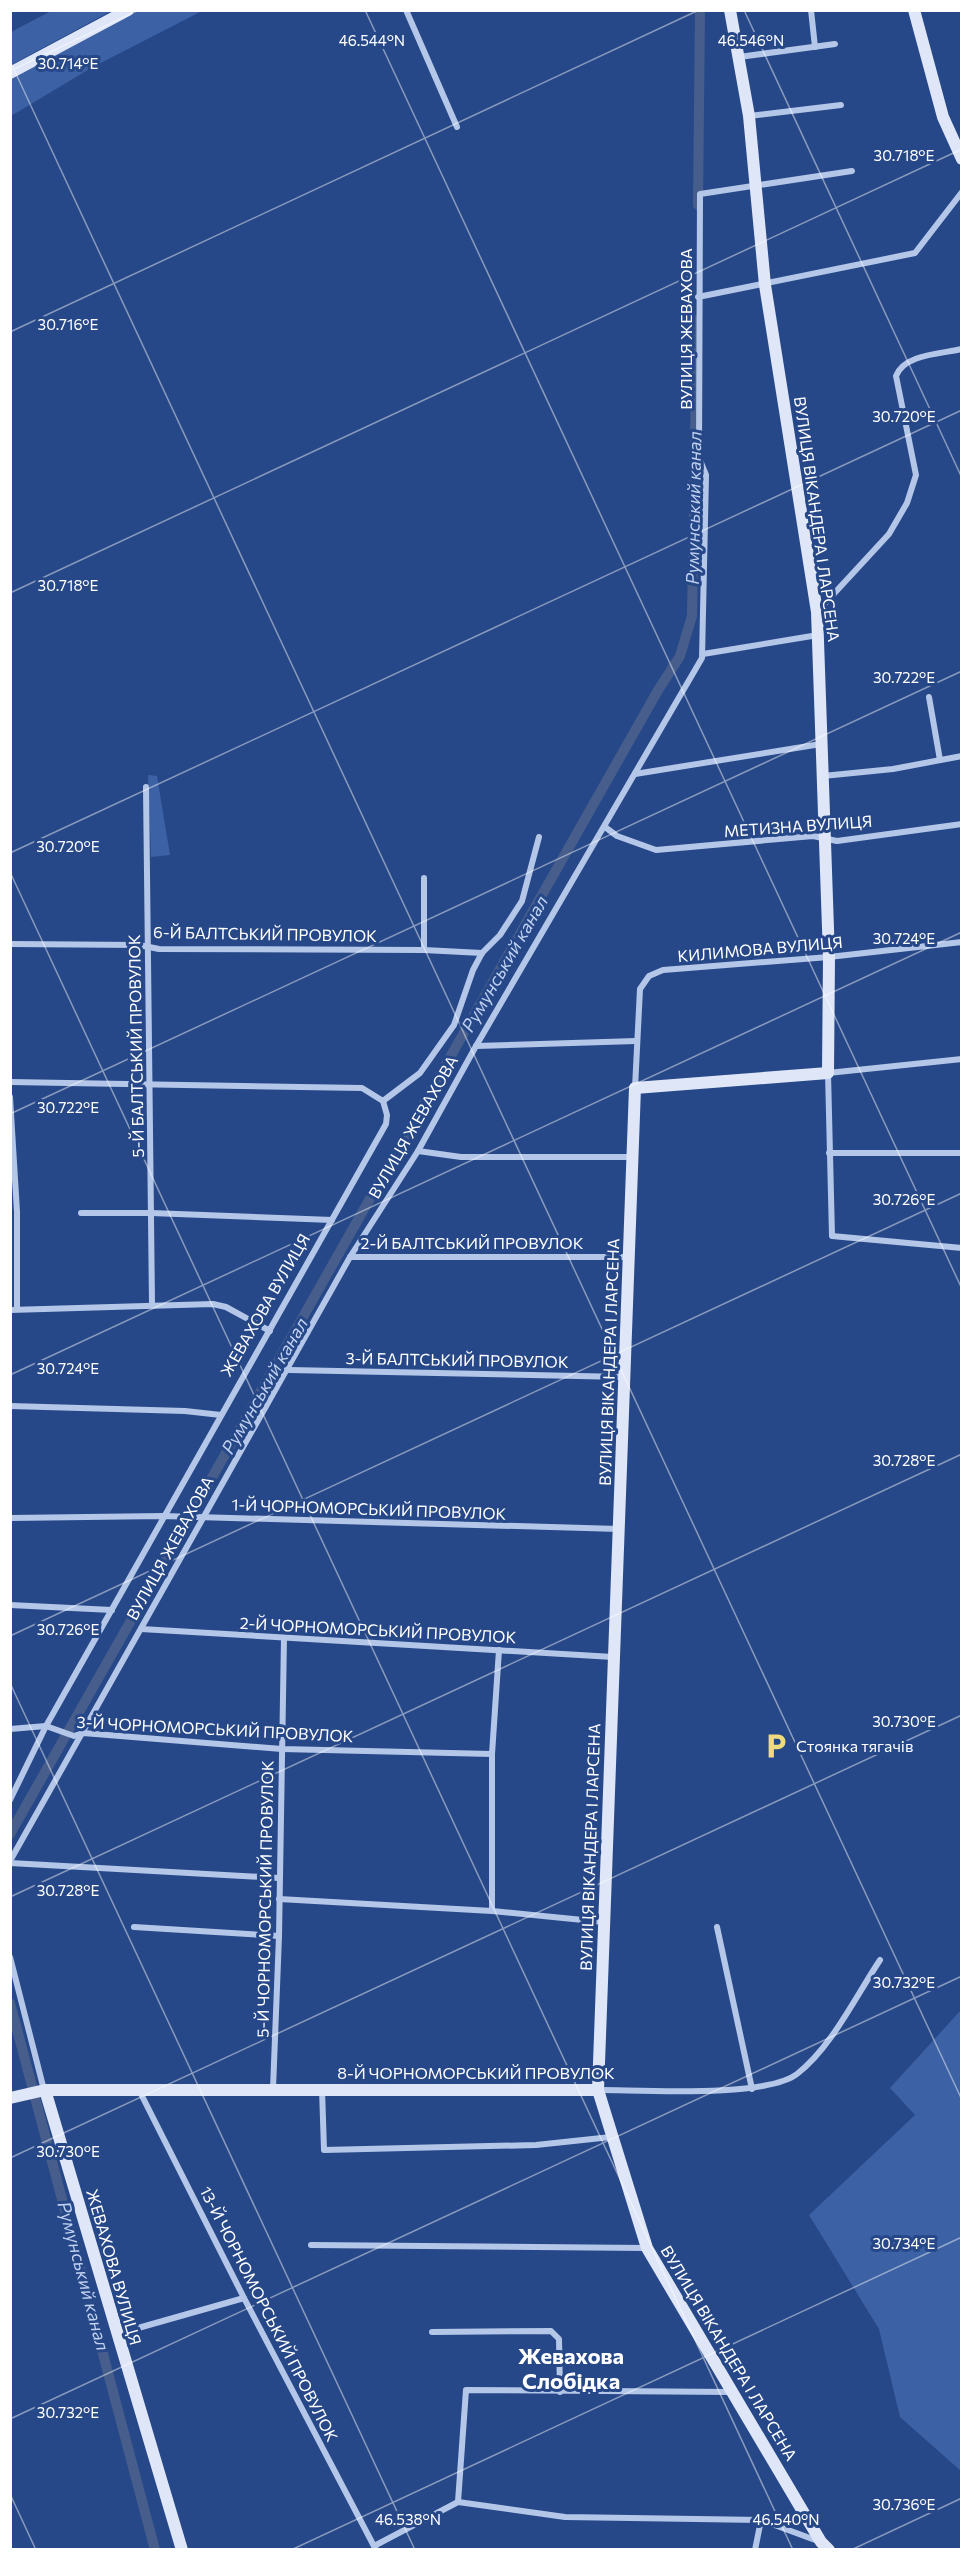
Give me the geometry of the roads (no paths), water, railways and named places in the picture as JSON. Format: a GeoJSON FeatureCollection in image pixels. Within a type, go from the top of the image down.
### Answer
{"type":"FeatureCollection","features":[{"type":"Feature","properties":{"kind":"street"},"geometry":{"type":"LineString","coordinates":[[10,73],[128,10]]}},
{"type":"Feature","properties":{"kind":"street"},"geometry":{"type":"LineString","coordinates":[[406,10],[457,127]]}},
{"type":"Feature","properties":{"kind":"street","name":"ВУЛИЦЯ ВІКАНДЕРА І ЛАРСЕНА"},"geometry":{"type":"LineString","coordinates":[[730,10],[749,116],[765,285],[817,612],[829,957],[828,1073],[832,1236],[962,1248]]}},
{"type":"Feature","properties":{"kind":"street"},"geometry":{"type":"LineString","coordinates":[[811,10],[815,46]]}},
{"type":"Feature","properties":{"kind":"street"},"geometry":{"type":"LineString","coordinates":[[914,10],[943,117],[962,159]]}},
{"type":"Feature","properties":{"kind":"street"},"geometry":{"type":"LineString","coordinates":[[739,57],[835,44]]}},
{"type":"Feature","properties":{"kind":"street"},"geometry":{"type":"LineString","coordinates":[[749,116],[841,105]]}},
{"type":"Feature","properties":{"kind":"street"},"geometry":{"type":"LineString","coordinates":[[754,185],[852,171]]}},
{"type":"Feature","properties":{"kind":"street","name":"ВУЛИЦЯ ЖЕВАХОВА"},"geometry":{"type":"LineString","coordinates":[[10,1862],[141,1629],[198,1518],[289,1370],[350,1257],[418,1151],[476,1046],[605,827],[703,654],[706,475],[699,458],[700,194],[754,185]]}},
{"type":"Feature","properties":{"kind":"street"},"geometry":{"type":"LineString","coordinates":[[698,297],[915,253],[962,192]]}},
{"type":"Feature","properties":{"kind":"street"},"geometry":{"type":"LineString","coordinates":[[817,612],[889,534],[907,503],[916,475],[896,376],[899,368],[909,361],[962,349]]}},
{"type":"Feature","properties":{"kind":"street"},"geometry":{"type":"LineString","coordinates":[[703,654],[818,634]]}},
{"type":"Feature","properties":{"kind":"street"},"geometry":{"type":"LineString","coordinates":[[929,697],[940,760]]}},
{"type":"Feature","properties":{"kind":"street"},"geometry":{"type":"LineString","coordinates":[[635,774],[823,744]]}},
{"type":"Feature","properties":{"kind":"street"},"geometry":{"type":"LineString","coordinates":[[823,776],[893,769],[962,756]]}},
{"type":"Feature","properties":{"kind":"street","name":"5-Й БАЛТСЬКИЙ ПРОВУЛОК"},"geometry":{"type":"LineString","coordinates":[[146,787],[152,1304]]}},
{"type":"Feature","properties":{"kind":"street","name":"МЕТИЗНА ВУЛИЦЯ"},"geometry":{"type":"LineString","coordinates":[[605,827],[616,836],[656,850],[813,836],[837,841],[962,824]]}},
{"type":"Feature","properties":{"kind":"street"},"geometry":{"type":"LineString","coordinates":[[10,1082],[362,1088],[376,1094],[383,1101],[420,1072],[454,1025],[473,970],[482,953],[500,935],[522,900],[539,837]]}},
{"type":"Feature","properties":{"kind":"street"},"geometry":{"type":"LineString","coordinates":[[424,878],[424,950]]}},
{"type":"Feature","properties":{"kind":"street","name":"КИЛИМОВА ВУЛИЦЯ"},"geometry":{"type":"LineString","coordinates":[[639,989],[649,976],[663,970],[829,957],[962,942]]}},
{"type":"Feature","properties":{"kind":"street","name":"6-Й БАЛТСЬКИЙ ПРОВУЛОК"},"geometry":{"type":"LineString","coordinates":[[10,944],[148,946],[159,949],[424,950],[482,953]]}},
{"type":"Feature","properties":{"kind":"street","name":"ВУЛИЦЯ ВІКАНДЕРА І ЛАРСЕНА"},"geometry":{"type":"LineString","coordinates":[[639,989],[598,2090],[648,2248],[825,2546]]}},
{"type":"Feature","properties":{"kind":"street"},"geometry":{"type":"LineString","coordinates":[[476,1046],[636,1041]]}},
{"type":"Feature","properties":{"kind":"street"},"geometry":{"type":"LineString","coordinates":[[635,1088],[828,1073],[962,1059]]}},
{"type":"Feature","properties":{"kind":"street"},"geometry":{"type":"LineString","coordinates":[[10,1097],[14,1212],[14,1309],[213,1304],[226,1307],[270,1331]]}},
{"type":"Feature","properties":{"kind":"street","name":"ЖЕВАХОВА ВУЛИЦЯ"},"geometry":{"type":"LineString","coordinates":[[10,1800],[112,1610],[386,1124],[383,1101]]}},
{"type":"Feature","properties":{"kind":"street"},"geometry":{"type":"LineString","coordinates":[[418,1151],[461,1158],[633,1157]]}},
{"type":"Feature","properties":{"kind":"street"},"geometry":{"type":"LineString","coordinates":[[829,1153],[962,1153]]}},
{"type":"Feature","properties":{"kind":"street"},"geometry":{"type":"LineString","coordinates":[[81,1213],[152,1213],[333,1220]]}},
{"type":"Feature","properties":{"kind":"street","name":"2-Й БАЛТСЬКИЙ ПРОВУЛОК"},"geometry":{"type":"LineString","coordinates":[[350,1257],[630,1257]]}},
{"type":"Feature","properties":{"kind":"street","name":"3-Й БАЛТСЬКИЙ ПРОВУЛОК"},"geometry":{"type":"LineString","coordinates":[[289,1370],[624,1377]]}},
{"type":"Feature","properties":{"kind":"street"},"geometry":{"type":"LineString","coordinates":[[10,1407],[185,1411],[221,1415]]}},
{"type":"Feature","properties":{"kind":"street","name":"1-Й ЧОРНОМОРСЬКИЙ ПРОВУЛОК"},"geometry":{"type":"LineString","coordinates":[[10,1518],[166,1516],[619,1529]]}},
{"type":"Feature","properties":{"kind":"street"},"geometry":{"type":"LineString","coordinates":[[10,1605],[112,1610]]}},
{"type":"Feature","properties":{"kind":"street","name":"2-Й ЧОРНОМОРСЬКИЙ ПРОВУЛОК"},"geometry":{"type":"LineString","coordinates":[[141,1629],[613,1657]]}},
{"type":"Feature","properties":{"kind":"street","name":"5-Й ЧОРНОМОРСЬКИЙ ПРОВУЛОК"},"geometry":{"type":"LineString","coordinates":[[273,2089],[279,1936],[284,1638]]}},
{"type":"Feature","properties":{"kind":"street"},"geometry":{"type":"LineString","coordinates":[[492,1911],[492,1754],[499,1650]]}},
{"type":"Feature","properties":{"kind":"street","name":"3-Й ЧОРНОМОРСЬКИЙ ПРОВУЛОК"},"geometry":{"type":"LineString","coordinates":[[10,1729],[49,1727],[74,1736],[82,1734],[282,1749],[492,1754]]}},
{"type":"Feature","properties":{"kind":"street"},"geometry":{"type":"LineString","coordinates":[[10,1862],[279,1878]]}},
{"type":"Feature","properties":{"kind":"street"},"geometry":{"type":"LineString","coordinates":[[279,1899],[492,1911],[603,1922]]}},
{"type":"Feature","properties":{"kind":"street"},"geometry":{"type":"LineString","coordinates":[[134,1927],[279,1936]]}},
{"type":"Feature","properties":{"kind":"street"},"geometry":{"type":"LineString","coordinates":[[717,1927],[752,2089]]}},
{"type":"Feature","properties":{"kind":"street","name":"ЖЕВАХОВА ВУЛИЦЯ"},"geometry":{"type":"LineString","coordinates":[[10,1957],[45,2090],[182,2550]]}},
{"type":"Feature","properties":{"kind":"street","name":"8-Й ЧОРНОМОРСЬКИЙ ПРОВУЛОК"},"geometry":{"type":"LineString","coordinates":[[10,2098],[45,2090],[752,2089],[796,2075],[836,2032],[848,2008],[880,1960]]}},
{"type":"Feature","properties":{"kind":"street"},"geometry":{"type":"LineString","coordinates":[[322,2089],[324,2150],[536,2145],[611,2137]]}},
{"type":"Feature","properties":{"kind":"street","name":"13-Й ЧОРНОМОРСЬКИЙ ПРОВУЛОК"},"geometry":{"type":"LineString","coordinates":[[139,2090],[244,2298],[375,2548]]}},
{"type":"Feature","properties":{"kind":"street"},"geometry":{"type":"LineString","coordinates":[[311,2245],[648,2248]]}},
{"type":"Feature","properties":{"kind":"street"},"geometry":{"type":"LineString","coordinates":[[116,2334],[244,2298]]}},
{"type":"Feature","properties":{"kind":"street"},"geometry":{"type":"LineString","coordinates":[[432,2332],[551,2331],[560,2339],[560,2392]]}},
{"type":"Feature","properties":{"kind":"street"},"geometry":{"type":"LineString","coordinates":[[458,2502],[466,2390],[735,2392]]}},
{"type":"Feature","properties":{"kind":"street"},"geometry":{"type":"LineString","coordinates":[[375,2548],[458,2502],[565,2517],[761,2520],[825,2546]]}},
{"type":"Feature","properties":{"kind":"street"},"geometry":{"type":"LineString","coordinates":[[755,2550],[761,2520]]}},
{"type":"Feature","properties":{"kind":"waterway","name":"Румунський канал"},"geometry":{"type":"LineString","coordinates":[[698,205],[700,10]]}},
{"type":"Feature","properties":{"kind":"waterway","name":"Румунський канал"},"geometry":{"type":"LineString","coordinates":[[10,1834],[657,692],[680,656],[692,616],[697,320]]}},
{"type":"Feature","properties":{"kind":"waterway","name":"Румунський канал"},"geometry":{"type":"LineString","coordinates":[[10,2003],[155,2550]]}},
{"type":"Feature","properties":{"kind":"place","name":"Стоянка тягачів"},"geometry":{"type":"Point","coordinates":[776,1746]}},
{"type":"Feature","properties":{"kind":"district","name":"Жевахова Слобідка"},"geometry":{"type":"Point","coordinates":[571,2368]}}]}
